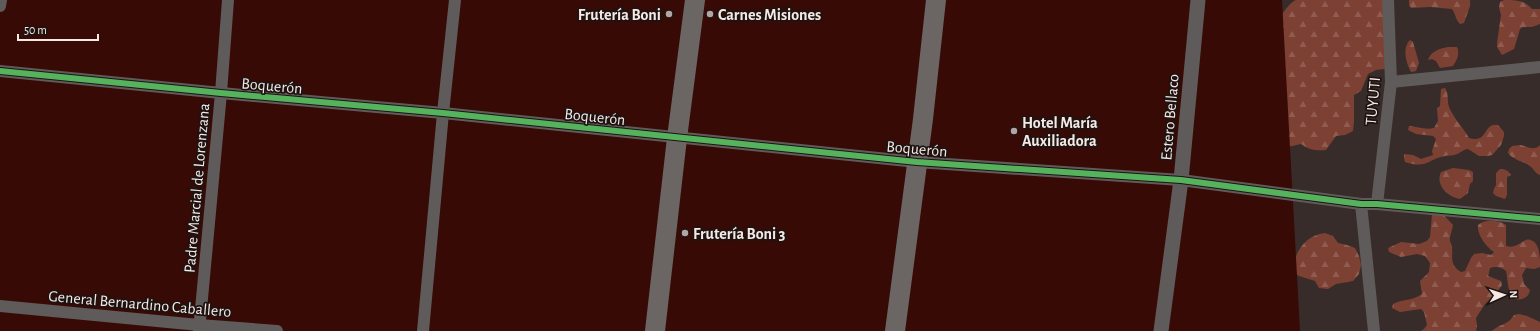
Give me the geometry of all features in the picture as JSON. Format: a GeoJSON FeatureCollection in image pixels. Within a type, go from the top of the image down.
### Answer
{"type":"FeatureCollection","features":[{"type":"Feature","properties":{"kind":"highway"},"geometry":{"type":"LineString","coordinates":[[655,331],[677,138],[695,0]]}},
{"type":"Feature","properties":{"kind":"highway"},"geometry":{"type":"LineString","coordinates":[[895,331],[923,119],[936,0]]}},
{"type":"Feature","properties":{"kind":"street"},"geometry":{"type":"LineString","coordinates":[[0,6],[1,0]]}},
{"type":"Feature","properties":{"kind":"street","name":"Padre Marcial de Lorenzana"},"geometry":{"type":"LineString","coordinates":[[199,328],[221,93],[228,0]]}},
{"type":"Feature","properties":{"kind":"street"},"geometry":{"type":"LineString","coordinates":[[423,331],[455,0]]}},
{"type":"Feature","properties":{"kind":"street","name":"Estero Bellaco"},"geometry":{"type":"LineString","coordinates":[[1160,331],[1184,181],[1198,0]]}},
{"type":"Feature","properties":{"kind":"street","name":"TUYUTI"},"geometry":{"type":"LineString","coordinates":[[1377,204],[1391,82],[1388,0]]}},
{"type":"Feature","properties":{"kind":"street"},"geometry":{"type":"LineString","coordinates":[[1391,82],[1540,68]]}},
{"type":"Feature","properties":{"kind":"street","name":"Boquerón"},"geometry":{"type":"LineString","coordinates":[[0,71],[443,113],[917,162],[1184,181],[1361,204],[1377,204],[1540,219]]}},
{"type":"Feature","properties":{"kind":"street"},"geometry":{"type":"LineString","coordinates":[[1361,204],[1374,331]]}},
{"type":"Feature","properties":{"kind":"street","name":"General Bernardino Caballero"},"geometry":{"type":"LineString","coordinates":[[0,306],[199,328],[277,331]]}},
{"type":"Feature","properties":{"kind":"green space"},"geometry":{"type":"Polygon","coordinates":[[[1296,0],[1387,0],[1393,65],[1368,74],[1361,91],[1354,95],[1353,131],[1345,135],[1336,136],[1326,150],[1313,150],[1301,144],[1283,148],[1280,16],[1289,5],[1296,0]]]}},
{"type":"Feature","properties":{"kind":"green space"},"geometry":{"type":"Polygon","coordinates":[[[1409,0],[1470,0],[1470,6],[1464,23],[1460,24],[1452,9],[1430,7],[1411,8],[1409,5],[1409,0]]]}},
{"type":"Feature","properties":{"kind":"green space"},"geometry":{"type":"Polygon","coordinates":[[[1504,0],[1520,1],[1532,9],[1540,9],[1540,24],[1532,27],[1523,27],[1520,29],[1514,49],[1502,55],[1497,47],[1497,43],[1501,15],[1499,7],[1500,2],[1504,0]]]}},
{"type":"Feature","properties":{"kind":"green space"},"geometry":{"type":"Polygon","coordinates":[[[1410,40],[1413,42],[1419,63],[1416,71],[1411,72],[1406,60],[1405,51],[1410,40]]]}},
{"type":"Feature","properties":{"kind":"green space"},"geometry":{"type":"Polygon","coordinates":[[[1448,47],[1457,47],[1458,50],[1458,57],[1453,66],[1440,68],[1436,61],[1432,59],[1428,60],[1433,52],[1448,47]]]}},
{"type":"Feature","properties":{"kind":"green space"},"geometry":{"type":"Polygon","coordinates":[[[1445,88],[1449,107],[1469,138],[1480,138],[1490,127],[1493,125],[1498,125],[1504,132],[1501,145],[1492,155],[1488,156],[1479,156],[1468,149],[1456,155],[1446,156],[1418,165],[1405,162],[1404,154],[1413,155],[1421,159],[1433,155],[1432,151],[1436,139],[1433,136],[1416,134],[1408,130],[1409,126],[1425,129],[1434,128],[1438,121],[1437,108],[1440,106],[1441,89],[1445,88]]]}},
{"type":"Feature","properties":{"kind":"green space"},"geometry":{"type":"Polygon","coordinates":[[[1521,145],[1536,148],[1540,145],[1540,175],[1530,166],[1508,153],[1512,146],[1521,145]]]}},
{"type":"Feature","properties":{"kind":"green space"},"geometry":{"type":"Polygon","coordinates":[[[1453,168],[1473,172],[1473,181],[1470,184],[1468,193],[1460,199],[1451,196],[1441,186],[1441,172],[1453,168]]]}},
{"type":"Feature","properties":{"kind":"green space"},"geometry":{"type":"Polygon","coordinates":[[[1500,169],[1506,170],[1511,175],[1507,177],[1507,195],[1505,199],[1496,196],[1493,193],[1496,185],[1496,173],[1500,169]]]}},
{"type":"Feature","properties":{"kind":"green space"},"geometry":{"type":"Polygon","coordinates":[[[1441,212],[1453,225],[1450,238],[1452,246],[1452,260],[1455,267],[1461,272],[1465,271],[1474,254],[1482,253],[1491,255],[1494,252],[1485,244],[1479,233],[1478,225],[1484,222],[1496,221],[1506,225],[1506,246],[1514,246],[1529,240],[1535,243],[1538,249],[1540,256],[1540,267],[1534,269],[1526,268],[1522,275],[1524,284],[1530,290],[1528,296],[1522,299],[1517,299],[1511,294],[1506,271],[1498,267],[1490,268],[1488,276],[1501,281],[1502,285],[1485,304],[1476,318],[1476,331],[1421,331],[1427,325],[1424,312],[1421,309],[1400,312],[1392,308],[1393,304],[1415,298],[1422,294],[1420,281],[1429,272],[1430,263],[1425,256],[1417,254],[1401,257],[1389,252],[1388,248],[1401,242],[1419,244],[1427,241],[1430,237],[1432,215],[1441,212]]]}},
{"type":"Feature","properties":{"kind":"green space"},"geometry":{"type":"Polygon","coordinates":[[[1325,233],[1333,236],[1338,243],[1355,248],[1361,265],[1359,274],[1353,281],[1336,284],[1328,289],[1319,288],[1315,281],[1299,276],[1292,271],[1295,257],[1306,241],[1325,233]]]}},
{"type":"Feature","properties":{"kind":"green space"},"geometry":{"type":"Polygon","coordinates":[[[1519,314],[1540,322],[1540,331],[1492,331],[1509,321],[1514,315],[1519,314]]]}},
{"type":"Feature","properties":{"kind":"shaded area"},"geometry":{"type":"Polygon","coordinates":[[[0,0],[1282,0],[1300,331],[0,331],[0,0]]]}},
{"type":"Feature","properties":{"kind":"cycle path"},"geometry":{"type":"LineString","coordinates":[[0,71],[443,113],[917,162],[1181,180],[1361,204],[1377,204],[1540,219]]}},
{"type":"Feature","properties":{"kind":"place","name":"Frutería Boni"},"geometry":{"type":"Point","coordinates":[669,14]}},
{"type":"Feature","properties":{"kind":"place","name":"Carnes Misiones"},"geometry":{"type":"Point","coordinates":[710,14]}},
{"type":"Feature","properties":{"kind":"place","name":"Hotel María Auxiliadora"},"geometry":{"type":"Point","coordinates":[1014,131]}},
{"type":"Feature","properties":{"kind":"place","name":"Frutería Boni 3"},"geometry":{"type":"Point","coordinates":[685,233]}}]}
